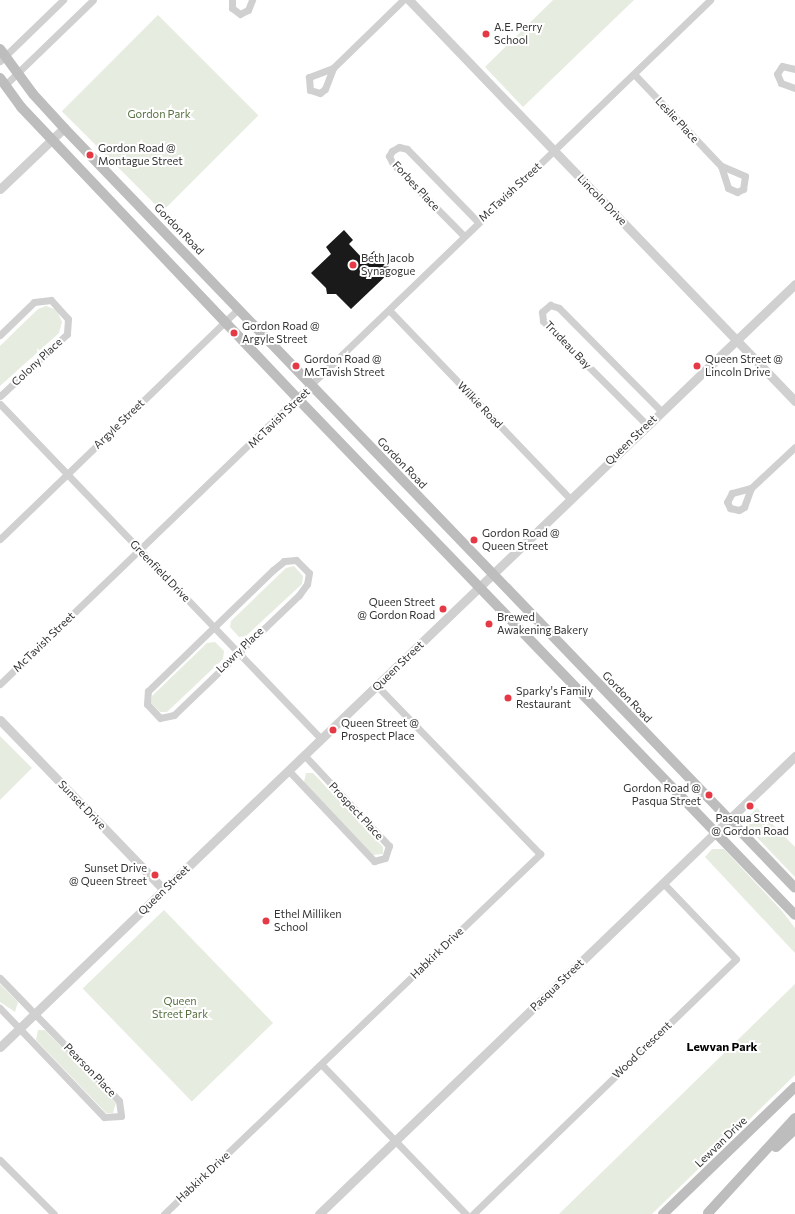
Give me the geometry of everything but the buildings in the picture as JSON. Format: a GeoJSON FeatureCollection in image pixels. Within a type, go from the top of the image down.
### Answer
{"type":"FeatureCollection","features":[{"type":"Feature","properties":{"kind":"main road","name":"Gordon Road"},"geometry":{"type":"LineString","coordinates":[[2,55],[64,128],[795,888]]}},
{"type":"Feature","properties":{"kind":"main road"},"geometry":{"type":"LineString","coordinates":[[2,82],[52,140],[298,399],[791,908],[795,915]]}},
{"type":"Feature","properties":{"kind":"main road","name":"Lewvan Drive"},"geometry":{"type":"LineString","coordinates":[[663,1214],[795,1087]]}},
{"type":"Feature","properties":{"kind":"main road"},"geometry":{"type":"LineString","coordinates":[[707,1214],[795,1118]]}},
{"type":"Feature","properties":{"kind":"main road"},"geometry":{"type":"LineString","coordinates":[[707,1214],[795,1129]]}},
{"type":"Feature","properties":{"kind":"street"},"geometry":{"type":"LineString","coordinates":[[2,55],[63,0]]}},
{"type":"Feature","properties":{"kind":"street"},"geometry":{"type":"LineString","coordinates":[[2,82],[17,73],[93,0]]}},
{"type":"Feature","properties":{"kind":"street"},"geometry":{"type":"LineString","coordinates":[[232,0],[232,8],[240,14],[248,10],[252,0]]}},
{"type":"Feature","properties":{"kind":"street"},"geometry":{"type":"LineString","coordinates":[[333,68],[403,0]]}},
{"type":"Feature","properties":{"kind":"street","name":"Lincoln Drive"},"geometry":{"type":"LineString","coordinates":[[409,0],[795,400]]}},
{"type":"Feature","properties":{"kind":"street","name":"McTavish Street"},"geometry":{"type":"LineString","coordinates":[[0,684],[390,311],[478,222],[555,151],[710,0]]}},
{"type":"Feature","properties":{"kind":"street"},"geometry":{"type":"LineString","coordinates":[[795,69],[782,66],[777,74],[781,84],[795,88]]}},
{"type":"Feature","properties":{"kind":"street","name":"Leslie Place"},"geometry":{"type":"LineString","coordinates":[[634,74],[721,166]]}},
{"type":"Feature","properties":{"kind":"street"},"geometry":{"type":"LineString","coordinates":[[0,189],[64,128]]}},
{"type":"Feature","properties":{"kind":"street","name":"Forbes Place"},"geometry":{"type":"LineString","coordinates":[[464,236],[393,164],[389,156],[392,151],[399,147],[407,149],[478,222]]}},
{"type":"Feature","properties":{"kind":"street","name":"Queen Street"},"geometry":{"type":"LineString","coordinates":[[0,1047],[795,284]]}},
{"type":"Feature","properties":{"kind":"street","name":"Colony Place"},"geometry":{"type":"LineString","coordinates":[[0,335],[34,302],[51,300],[68,319],[67,334],[0,396]]}},
{"type":"Feature","properties":{"kind":"street","name":"Trudeau Bay"},"geometry":{"type":"LineString","coordinates":[[647,425],[543,321],[542,312],[550,305],[559,308],[661,411]]}},
{"type":"Feature","properties":{"kind":"street","name":"Argyle Street"},"geometry":{"type":"LineString","coordinates":[[0,539],[238,309]]}},
{"type":"Feature","properties":{"kind":"street","name":"Wilkie Road"},"geometry":{"type":"LineString","coordinates":[[390,311],[570,499]]}},
{"type":"Feature","properties":{"kind":"street","name":"Greenfield Drive"},"geometry":{"type":"LineString","coordinates":[[0,404],[321,739]]}},
{"type":"Feature","properties":{"kind":"street"},"geometry":{"type":"LineString","coordinates":[[751,488],[795,447]]}},
{"type":"Feature","properties":{"kind":"street","name":"Lowry Place"},"geometry":{"type":"LineString","coordinates":[[296,560],[309,573],[307,584],[238,652],[174,715],[160,718],[147,704],[148,691],[214,627],[278,566],[296,560]]}},
{"type":"Feature","properties":{"kind":"street","name":"Habkirk Drive"},"geometry":{"type":"LineString","coordinates":[[164,1214],[322,1065],[540,854],[377,686]]}},
{"type":"Feature","properties":{"kind":"street","name":"Sunset Drive"},"geometry":{"type":"LineString","coordinates":[[0,720],[164,890]]}},
{"type":"Feature","properties":{"kind":"street","name":"Prospect Place"},"geometry":{"type":"LineString","coordinates":[[288,771],[374,861],[386,858],[389,846],[304,755]]}},
{"type":"Feature","properties":{"kind":"street","name":"Pasqua Street"},"geometry":{"type":"LineString","coordinates":[[324,1212],[663,883],[730,821],[795,756]]}},
{"type":"Feature","properties":{"kind":"street","name":"Wood Crescent"},"geometry":{"type":"LineString","coordinates":[[473,1214],[736,959],[663,883]]}},
{"type":"Feature","properties":{"kind":"street","name":"Pearson Place"},"geometry":{"type":"LineString","coordinates":[[0,978],[119,1100],[121,1116],[104,1117],[0,1008]]}},
{"type":"Feature","properties":{"kind":"street"},"geometry":{"type":"LineString","coordinates":[[322,1065],[466,1214]]}},
{"type":"Feature","properties":{"kind":"street"},"geometry":{"type":"LineString","coordinates":[[0,1160],[54,1214]]}},
{"type":"Feature","properties":{"kind":"green space"},"geometry":{"type":"Polygon","coordinates":[[[553,0],[634,0],[523,107],[485,67],[553,0]]]}},
{"type":"Feature","properties":{"kind":"green space","name":"Gordon Park"},"geometry":{"type":"Polygon","coordinates":[[[158,15],[258,115],[162,212],[62,111],[158,15]]]}},
{"type":"Feature","properties":{"kind":"green space"},"geometry":{"type":"Polygon","coordinates":[[[46,306],[57,310],[62,322],[59,333],[0,386],[0,346],[38,309],[46,306]]]}},
{"type":"Feature","properties":{"kind":"green space"},"geometry":{"type":"Polygon","coordinates":[[[294,566],[303,576],[302,584],[246,636],[239,637],[230,627],[231,621],[286,568],[294,566]]]}},
{"type":"Feature","properties":{"kind":"green space"},"geometry":{"type":"Polygon","coordinates":[[[215,642],[224,651],[223,659],[167,712],[160,712],[151,703],[152,696],[207,643],[215,642]]]}},
{"type":"Feature","properties":{"kind":"green space"},"geometry":{"type":"Polygon","coordinates":[[[0,736],[32,768],[0,800],[0,736]]]}},
{"type":"Feature","properties":{"kind":"green space"},"geometry":{"type":"Polygon","coordinates":[[[306,773],[313,773],[383,847],[383,854],[373,855],[304,782],[306,773]]]}},
{"type":"Feature","properties":{"kind":"green space"},"geometry":{"type":"Polygon","coordinates":[[[757,808],[795,847],[795,877],[747,827],[747,818],[757,808]]]}},
{"type":"Feature","properties":{"kind":"green space"},"geometry":{"type":"Polygon","coordinates":[[[712,849],[724,849],[782,911],[795,928],[795,953],[705,857],[712,849]]]}},
{"type":"Feature","properties":{"kind":"green space","name":"Queen Street Park"},"geometry":{"type":"Polygon","coordinates":[[[164,910],[273,1023],[192,1101],[83,988],[164,910]]]}},
{"type":"Feature","properties":{"kind":"green space"},"geometry":{"type":"Polygon","coordinates":[[[0,984],[18,1002],[15,1012],[0,1002],[0,984]]]}},
{"type":"Feature","properties":{"kind":"green space"},"geometry":{"type":"Polygon","coordinates":[[[795,984],[795,1075],[652,1214],[559,1214],[795,984]]]}},
{"type":"Feature","properties":{"kind":"green space"},"geometry":{"type":"Polygon","coordinates":[[[38,1030],[45,1030],[116,1103],[113,1113],[106,1113],[36,1040],[38,1030]]]}},
{"type":"Feature","properties":{"kind":"place","name":"A.E. Perry School"},"geometry":{"type":"Point","coordinates":[486,34]}},
{"type":"Feature","properties":{"kind":"place","name":"Gordon Road @ Montague Street"},"geometry":{"type":"Point","coordinates":[90,155]}},
{"type":"Feature","properties":{"kind":"place","name":"Beth Jacob Synagogue"},"geometry":{"type":"Point","coordinates":[353,265]}},
{"type":"Feature","properties":{"kind":"place","name":"Gordon Road @ Argyle Street"},"geometry":{"type":"Point","coordinates":[234,333]}},
{"type":"Feature","properties":{"kind":"place","name":"Gordon Road @ McTavish Street"},"geometry":{"type":"Point","coordinates":[296,366]}},
{"type":"Feature","properties":{"kind":"place","name":"Queen Street @ Lincoln Drive"},"geometry":{"type":"Point","coordinates":[697,366]}},
{"type":"Feature","properties":{"kind":"place","name":"Gordon Road @ Queen Street"},"geometry":{"type":"Point","coordinates":[474,540]}},
{"type":"Feature","properties":{"kind":"place","name":"Queen Street @ Gordon Road"},"geometry":{"type":"Point","coordinates":[443,609]}},
{"type":"Feature","properties":{"kind":"place","name":"Brewed Awakening Bakery"},"geometry":{"type":"Point","coordinates":[489,624]}},
{"type":"Feature","properties":{"kind":"place","name":"Sparky's Family Restaurant"},"geometry":{"type":"Point","coordinates":[508,698]}},
{"type":"Feature","properties":{"kind":"place","name":"Queen Street @ Prospect Place"},"geometry":{"type":"Point","coordinates":[333,730]}},
{"type":"Feature","properties":{"kind":"place","name":"Gordon Road @ Pasqua Street"},"geometry":{"type":"Point","coordinates":[709,795]}},
{"type":"Feature","properties":{"kind":"place","name":"Pasqua Street @ Gordon Road"},"geometry":{"type":"Point","coordinates":[750,806]}},
{"type":"Feature","properties":{"kind":"place","name":"Sunset Drive @ Queen Street"},"geometry":{"type":"Point","coordinates":[155,875]}},
{"type":"Feature","properties":{"kind":"place","name":"Ethel Milliken School"},"geometry":{"type":"Point","coordinates":[266,921]}},
{"type":"Feature","properties":{"kind":"district","name":"Lewvan Park"},"geometry":{"type":"Point","coordinates":[722,1047]}}]}
